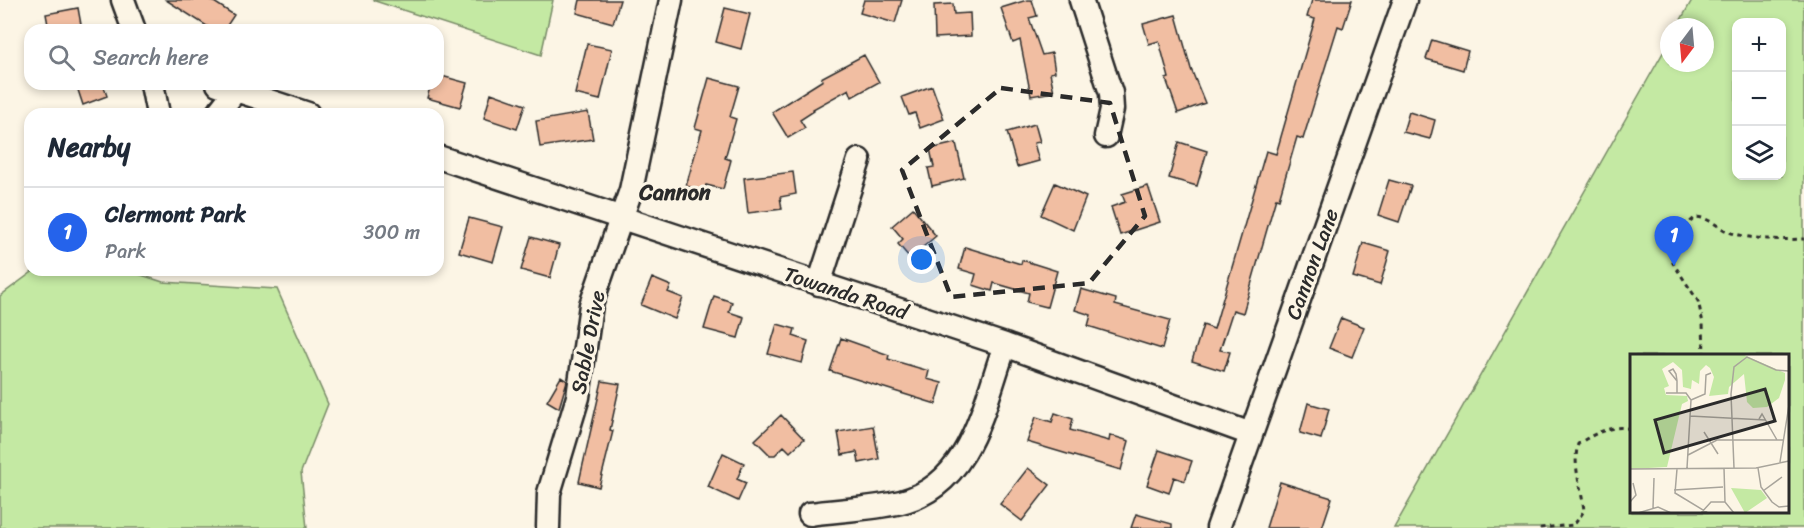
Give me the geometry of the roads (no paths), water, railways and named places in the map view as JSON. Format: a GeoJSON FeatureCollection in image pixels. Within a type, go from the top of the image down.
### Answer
{"type":"FeatureCollection","features":[{"type":"Feature","properties":{"kind":"street"},"geometry":{"type":"LineString","coordinates":[[123,0],[132,24]]}},
{"type":"Feature","properties":{"kind":"street","name":"Sable Drive"},"geometry":{"type":"LineString","coordinates":[[548,528],[549,493],[578,396],[591,305],[631,190],[671,0]]}},
{"type":"Feature","properties":{"kind":"street"},"geometry":{"type":"LineString","coordinates":[[1082,0],[1111,93],[1106,136]]}},
{"type":"Feature","properties":{"kind":"street","name":"Cannon Lane"},"geometry":{"type":"LineString","coordinates":[[1218,528],[1405,0]]}},
{"type":"Feature","properties":{"kind":"street"},"geometry":{"type":"LineString","coordinates":[[153,90],[157,108]]}},
{"type":"Feature","properties":{"kind":"street"},"geometry":{"type":"LineString","coordinates":[[219,108],[226,90]]}},
{"type":"Feature","properties":{"kind":"street"},"geometry":{"type":"LineString","coordinates":[[236,90],[290,108]]}},
{"type":"Feature","properties":{"kind":"street","name":"Towanda Road"},"geometry":{"type":"LineString","coordinates":[[444,159],[1005,345],[1251,434]]}},
{"type":"Feature","properties":{"kind":"street"},"geometry":{"type":"LineString","coordinates":[[819,284],[859,160]]}},
{"type":"Feature","properties":{"kind":"street"},"geometry":{"type":"LineString","coordinates":[[810,514],[902,502],[941,483],[956,468],[971,442],[1005,345]]}},
{"type":"Feature","properties":{"kind":"place","name":"Clermont Park"},"geometry":{"type":"Point","coordinates":[1674,266]}},
{"type":"Feature","properties":{"kind":"district","name":"Cannon"},"geometry":{"type":"Point","coordinates":[675,192]}}]}
